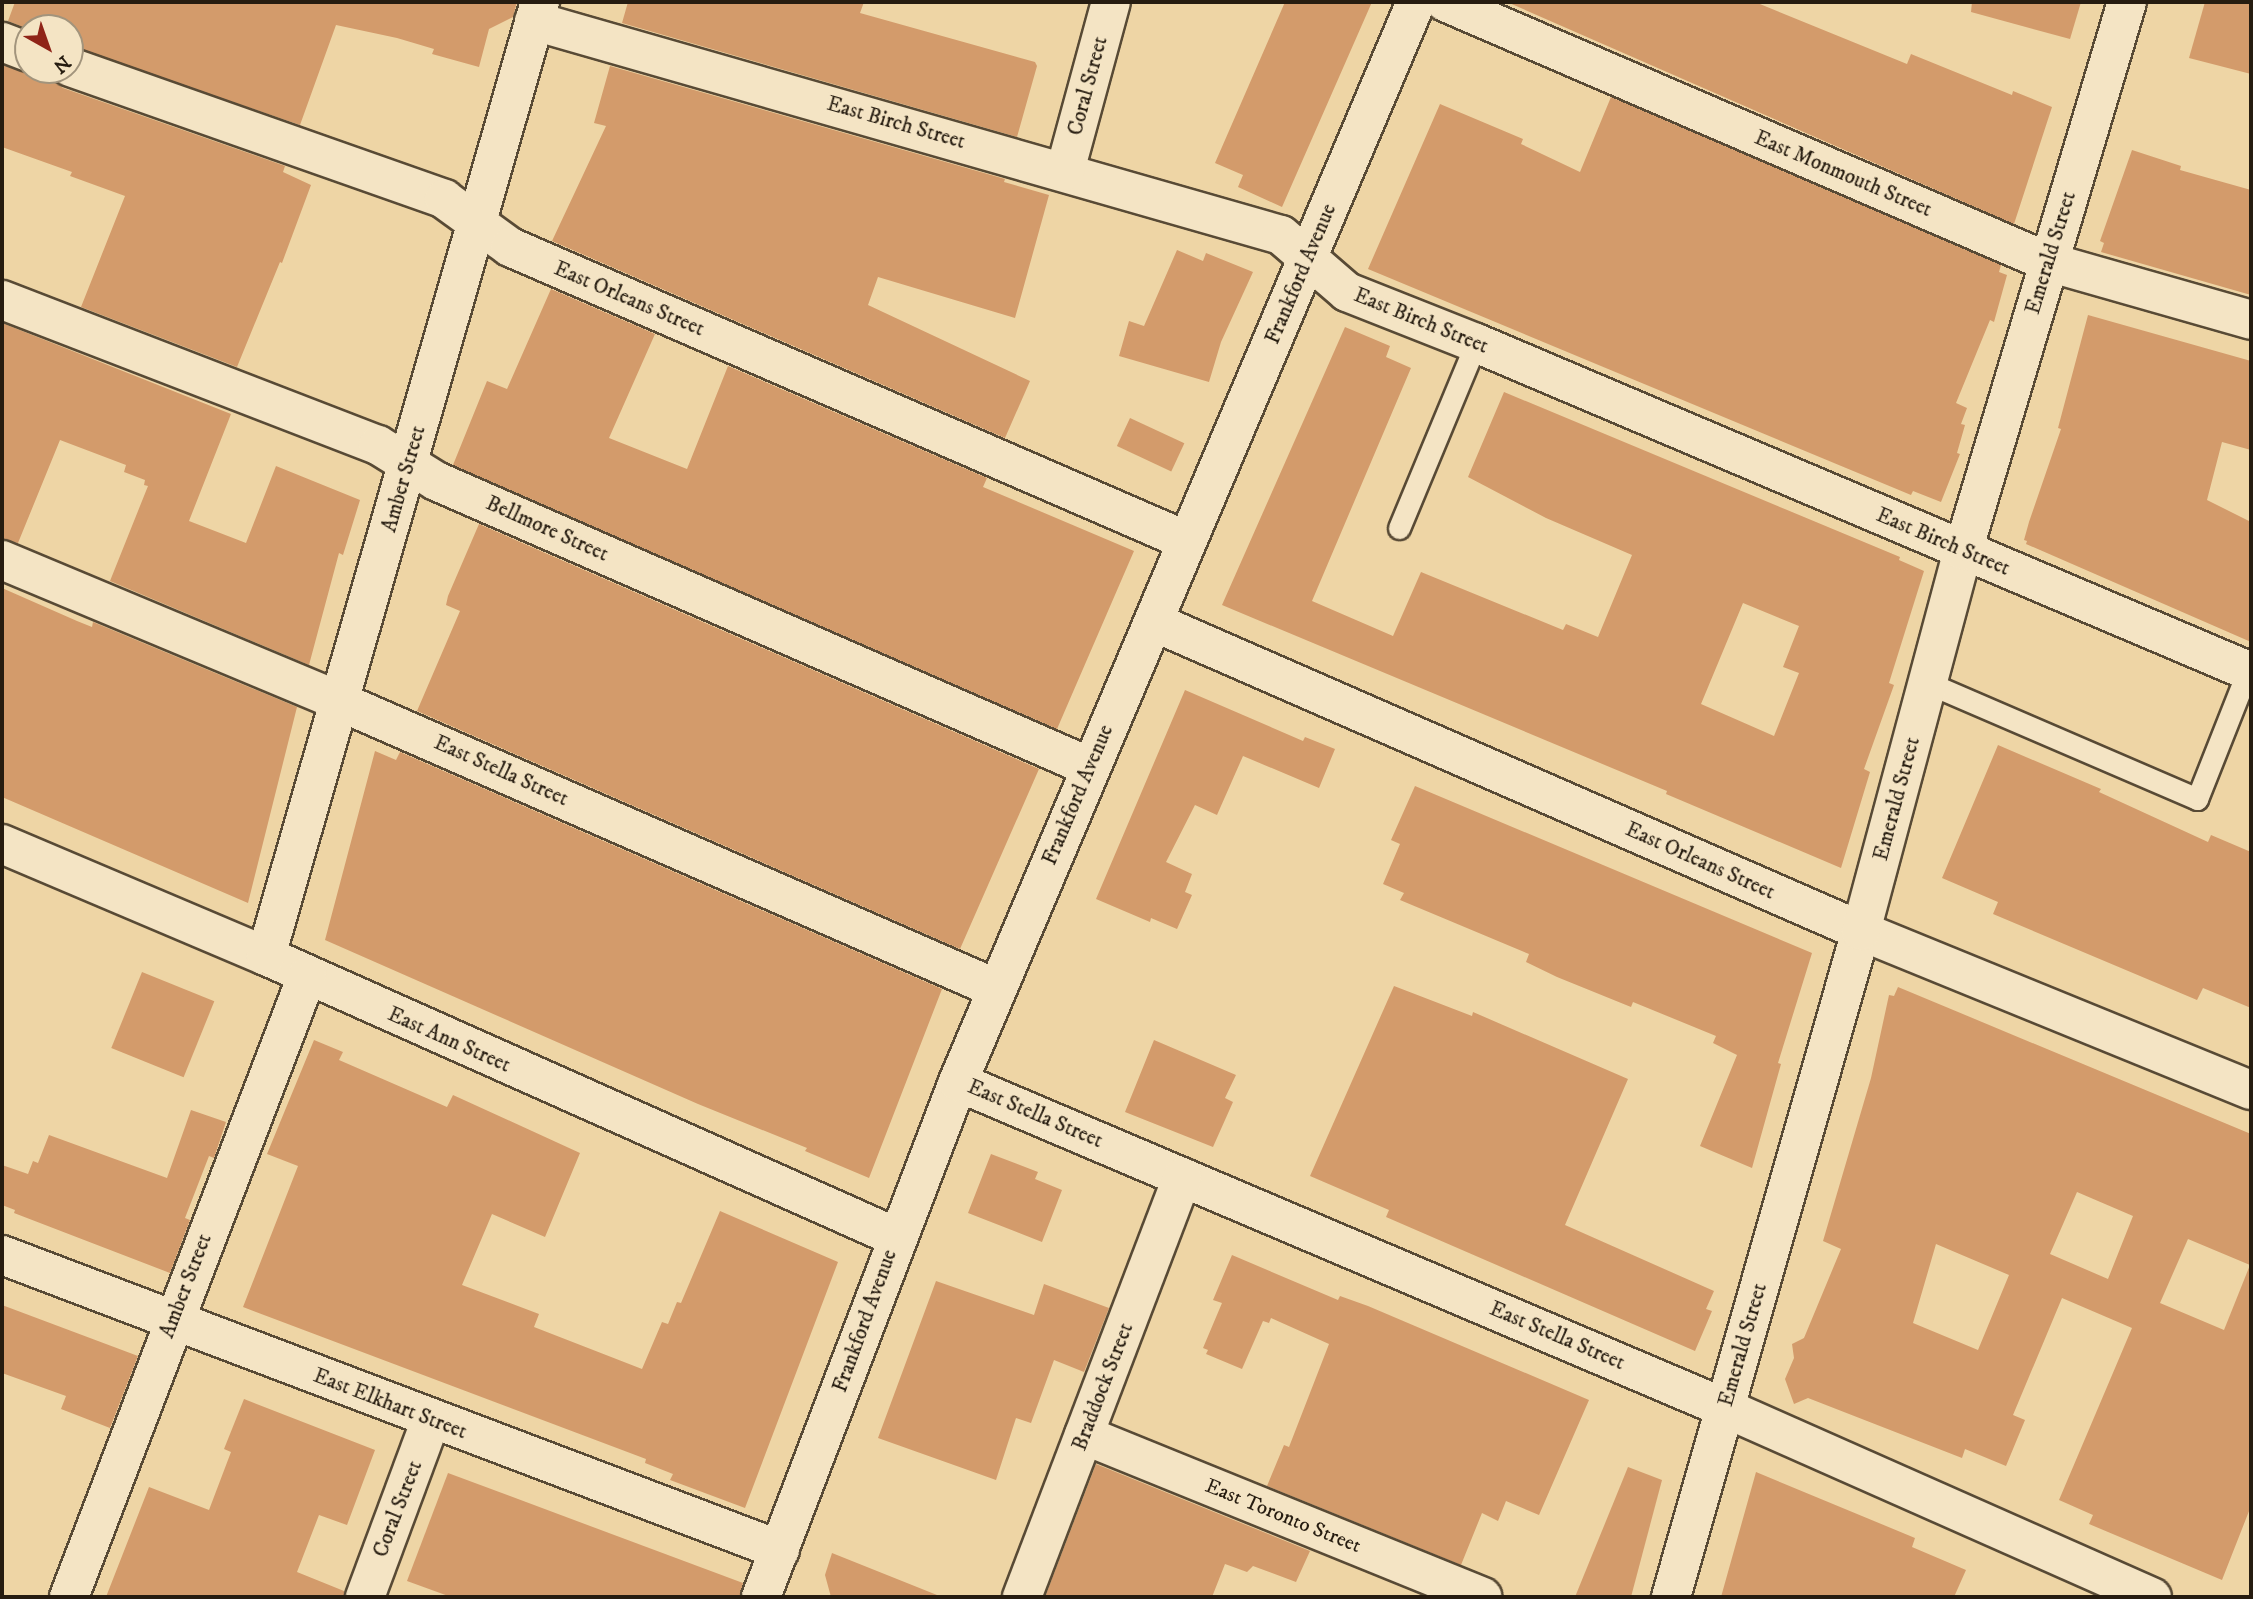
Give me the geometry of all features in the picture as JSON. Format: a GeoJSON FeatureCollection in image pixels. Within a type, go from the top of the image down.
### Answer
{"type":"FeatureCollection","features":[{"type":"Feature","properties":{"kind":"street","name":"Coral Street"},"geometry":{"type":"LineString","coordinates":[[1065,171],[1111,2]]}},
{"type":"Feature","properties":{"kind":"street","name":"Frankford Avenue"},"geometry":{"type":"LineString","coordinates":[[761,1597],[896,1237],[958,1082],[1416,2]]}},
{"type":"Feature","properties":{"kind":"street","name":"East Monmouth Street"},"geometry":{"type":"LineString","coordinates":[[1445,2],[2048,262],[2251,320]]}},
{"type":"Feature","properties":{"kind":"street","name":"Emerald Street"},"geometry":{"type":"LineString","coordinates":[[1671,1597],[1861,931],[1963,551],[2127,2]]}},
{"type":"Feature","properties":{"kind":"street","name":"East Birch Street"},"geometry":{"type":"LineString","coordinates":[[537,11],[1281,235],[1347,292],[1476,343],[2250,671]]}},
{"type":"Feature","properties":{"kind":"street","name":"Amber Street"},"geometry":{"type":"LineString","coordinates":[[266,957],[537,11]]}},
{"type":"Feature","properties":{"kind":"street","name":"East Orleans Street"},"geometry":{"type":"LineString","coordinates":[[84,71],[444,199],[510,247],[1187,541]]}},
{"type":"Feature","properties":{"kind":"street","name":"Bellmore Street"},"geometry":{"type":"LineString","coordinates":[[2,300],[378,445],[436,481],[1090,767]]}},
{"type":"Feature","properties":{"kind":"street","name":"East Stella Street"},"geometry":{"type":"LineString","coordinates":[[2,560],[341,702],[997,989]]}},
{"type":"Feature","properties":{"kind":"street","name":"East Orleans Street"},"geometry":{"type":"LineString","coordinates":[[1154,622],[1861,931],[2251,1090]]}},
{"type":"Feature","properties":{"kind":"street","name":"East Ann Street"},"geometry":{"type":"LineString","coordinates":[[2,844],[266,957],[896,1237]]}},
{"type":"Feature","properties":{"kind":"street","name":"Amber Street"},"geometry":{"type":"LineString","coordinates":[[69,1597],[172,1321],[307,976]]}},
{"type":"Feature","properties":{"kind":"street","name":"East Stella Street"},"geometry":{"type":"LineString","coordinates":[[958,1082],[1725,1408],[2152,1597]]}},
{"type":"Feature","properties":{"kind":"street","name":"Braddock Street"},"geometry":{"type":"LineString","coordinates":[[1022,1597],[1182,1177]]}},
{"type":"Feature","properties":{"kind":"street","name":"East Elkhart Street"},"geometry":{"type":"LineString","coordinates":[[2,1255],[431,1420],[780,1550]]}},
{"type":"Feature","properties":{"kind":"street","name":"Coral Street"},"geometry":{"type":"LineString","coordinates":[[365,1597],[431,1420]]}},
{"type":"Feature","properties":{"kind":"street","name":"East Toronto Street"},"geometry":{"type":"LineString","coordinates":[[1084,1435],[1482,1597]]}},
{"type":"Feature","properties":{"kind":"lane"},"geometry":{"type":"LineString","coordinates":[[1399,528],[1476,343]]}},
{"type":"Feature","properties":{"kind":"lane"},"geometry":{"type":"LineString","coordinates":[[1928,683],[2197,799],[2250,671]]}},
{"type":"Feature","properties":{"kind":"building"},"geometry":{"type":"Polygon","coordinates":[[[15,2],[517,2],[513,17],[489,29],[479,67],[432,54],[434,49],[397,38],[336,25],[300,125],[84,51],[84,14],[14,14],[14,23],[8,21],[15,2]]]}},
{"type":"Feature","properties":{"kind":"building"},"geometry":{"type":"Polygon","coordinates":[[[628,2],[864,2],[860,13],[1035,62],[1037,66],[1017,137],[622,23],[628,2]]]}},
{"type":"Feature","properties":{"kind":"building"},"geometry":{"type":"Polygon","coordinates":[[[1285,2],[1372,2],[1282,207],[1238,187],[1243,175],[1215,163],[1285,2]]]}},
{"type":"Feature","properties":{"kind":"building"},"geometry":{"type":"Polygon","coordinates":[[[1507,2],[1755,2],[1907,64],[1911,54],[2012,95],[2013,91],[2052,107],[2014,224],[1507,2]]]}},
{"type":"Feature","properties":{"kind":"building"},"geometry":{"type":"Polygon","coordinates":[[[1972,2],[2081,2],[2070,39],[1971,12],[1972,2]]]}},
{"type":"Feature","properties":{"kind":"building"},"geometry":{"type":"Polygon","coordinates":[[[2205,2],[2251,2],[2251,74],[2189,58],[2205,2]]]}},
{"type":"Feature","properties":{"kind":"building"},"geometry":{"type":"Polygon","coordinates":[[[2,65],[14,69],[14,84],[57,84],[285,166],[283,172],[311,185],[282,263],[280,262],[237,367],[81,307],[125,196],[70,176],[72,172],[2,147],[2,65]]]}},
{"type":"Feature","properties":{"kind":"building"},"geometry":{"type":"Polygon","coordinates":[[[610,66],[1005,179],[1004,182],[1049,195],[1015,318],[878,277],[868,305],[1030,381],[1005,438],[552,241],[606,126],[594,123],[610,66]]]}},
{"type":"Feature","properties":{"kind":"building"},"geometry":{"type":"Polygon","coordinates":[[[1611,97],[2001,265],[1999,272],[2007,275],[1994,322],[1990,320],[1956,403],[1967,408],[1961,424],[1965,425],[1957,453],[1960,454],[1941,502],[1913,491],[1911,495],[1368,269],[1440,104],[1523,139],[1521,144],[1580,172],[1611,97]]]}},
{"type":"Feature","properties":{"kind":"building"},"geometry":{"type":"Polygon","coordinates":[[[2132,150],[2181,166],[2180,170],[2251,190],[2251,295],[2101,252],[2104,243],[2100,241],[2132,150]]]}},
{"type":"Feature","properties":{"kind":"building"},"geometry":{"type":"Polygon","coordinates":[[[1177,250],[1203,261],[1206,253],[1253,272],[1221,342],[1209,382],[1119,356],[1129,321],[1144,326],[1177,250]]]}},
{"type":"Feature","properties":{"kind":"building"},"geometry":{"type":"Polygon","coordinates":[[[551,289],[655,334],[609,438],[687,469],[728,366],[987,478],[983,487],[1134,551],[1057,729],[453,465],[487,381],[507,389],[551,289]]]}},
{"type":"Feature","properties":{"kind":"building"},"geometry":{"type":"Polygon","coordinates":[[[2088,315],[2251,361],[2251,450],[2222,442],[2207,500],[2251,522],[2251,642],[2026,544],[2027,541],[2024,540],[2061,429],[2058,428],[2088,315]]]}},
{"type":"Feature","properties":{"kind":"building"},"geometry":{"type":"Polygon","coordinates":[[[2,323],[231,414],[189,521],[246,543],[276,466],[360,500],[343,555],[339,553],[309,665],[110,581],[148,486],[144,485],[145,480],[124,472],[126,465],[60,440],[18,543],[2,539],[2,323]]]}},
{"type":"Feature","properties":{"kind":"building"},"geometry":{"type":"Polygon","coordinates":[[[1345,327],[1390,346],[1386,357],[1411,368],[1312,601],[1393,636],[1421,572],[1563,630],[1566,624],[1598,637],[1632,555],[1546,518],[1468,477],[1504,392],[1900,557],[1899,560],[1924,571],[1889,683],[1894,685],[1864,769],[1870,772],[1841,868],[1666,794],[1667,791],[1222,605],[1345,327]],[[1743,603],[1701,704],[1774,736],[1799,673],[1783,667],[1799,626],[1743,603]]]}},
{"type":"Feature","properties":{"kind":"building"},"geometry":{"type":"Polygon","coordinates":[[[1130,418],[1184,443],[1171,471],[1117,446],[1130,418]]]}},
{"type":"Feature","properties":{"kind":"building"},"geometry":{"type":"Polygon","coordinates":[[[479,524],[1039,769],[960,949],[417,711],[460,611],[446,605],[479,524]]]}},
{"type":"Feature","properties":{"kind":"building"},"geometry":{"type":"Polygon","coordinates":[[[2,588],[77,621],[92,627],[93,622],[297,707],[248,903],[2,797],[2,588]]]}},
{"type":"Feature","properties":{"kind":"building"},"geometry":{"type":"Polygon","coordinates":[[[1185,690],[1303,741],[1305,737],[1335,749],[1319,788],[1243,756],[1217,815],[1195,805],[1166,862],[1192,874],[1185,892],[1192,895],[1177,929],[1151,918],[1150,922],[1096,899],[1185,690]]]}},
{"type":"Feature","properties":{"kind":"building"},"geometry":{"type":"Polygon","coordinates":[[[1998,745],[2101,789],[2099,792],[2208,842],[2211,835],[2251,852],[2251,1008],[2203,988],[2197,1000],[1993,914],[1998,902],[1942,878],[1998,745]]]}},
{"type":"Feature","properties":{"kind":"building"},"geometry":{"type":"Polygon","coordinates":[[[375,751],[396,760],[400,752],[942,989],[869,1178],[805,1151],[807,1148],[698,1104],[325,940],[375,751]]]}},
{"type":"Feature","properties":{"kind":"building"},"geometry":{"type":"Polygon","coordinates":[[[1415,786],[1812,953],[1778,1063],[1781,1064],[1752,1168],[1700,1146],[1737,1055],[1713,1043],[1716,1036],[1633,1002],[1631,1007],[1557,977],[1526,962],[1529,954],[1400,900],[1404,893],[1383,884],[1400,844],[1391,840],[1415,786]]]}},
{"type":"Feature","properties":{"kind":"building"},"geometry":{"type":"Polygon","coordinates":[[[142,972],[214,1001],[184,1077],[111,1048],[142,972]]]}},
{"type":"Feature","properties":{"kind":"building"},"geometry":{"type":"Polygon","coordinates":[[[1394,986],[1472,1016],[1473,1012],[1628,1079],[1565,1225],[1714,1291],[1706,1309],[1712,1311],[1695,1351],[1386,1217],[1389,1210],[1310,1176],[1394,986]]]}},
{"type":"Feature","properties":{"kind":"building"},"geometry":{"type":"Polygon","coordinates":[[[1898,987],[2251,1134],[2251,1506],[2222,1580],[2089,1524],[2093,1515],[2059,1500],[2132,1328],[2062,1298],[2013,1415],[2025,1420],[2006,1466],[1965,1449],[1962,1458],[1808,1398],[1794,1404],[1785,1379],[1794,1358],[1792,1344],[1804,1338],[1841,1249],[1823,1241],[1871,1078],[1889,995],[1894,996],[1898,987]],[[2077,1192],[2050,1254],[2108,1279],[2133,1216],[2077,1192]],[[2188,1239],[2160,1303],[2224,1330],[2250,1265],[2188,1239]],[[1936,1244],[1913,1323],[1978,1350],[2009,1275],[1936,1244]]]}},
{"type":"Feature","properties":{"kind":"building"},"geometry":{"type":"Polygon","coordinates":[[[314,1040],[343,1052],[339,1060],[447,1107],[453,1095],[580,1153],[545,1237],[492,1214],[462,1285],[539,1314],[534,1327],[642,1369],[662,1322],[668,1324],[677,1302],[681,1303],[720,1211],[838,1262],[745,1508],[670,1480],[673,1474],[645,1463],[646,1459],[243,1307],[298,1166],[267,1154],[314,1040]]]}},
{"type":"Feature","properties":{"kind":"building"},"geometry":{"type":"Polygon","coordinates":[[[1154,1040],[1236,1075],[1225,1098],[1233,1102],[1213,1147],[1125,1112],[1154,1040]]]}},
{"type":"Feature","properties":{"kind":"building"},"geometry":{"type":"Polygon","coordinates":[[[191,1110],[226,1122],[214,1158],[209,1156],[185,1218],[190,1220],[170,1273],[14,1213],[15,1210],[2,1205],[2,1165],[28,1174],[33,1161],[38,1163],[49,1135],[167,1178],[191,1110]]]}},
{"type":"Feature","properties":{"kind":"building"},"geometry":{"type":"Polygon","coordinates":[[[991,1154],[1038,1172],[1035,1179],[1062,1190],[1042,1242],[968,1213],[991,1154]]]}},
{"type":"Feature","properties":{"kind":"building"},"geometry":{"type":"Polygon","coordinates":[[[1232,1255],[1338,1300],[1340,1296],[1368,1306],[1589,1400],[1539,1515],[1506,1501],[1498,1521],[1482,1513],[1461,1565],[1267,1486],[1284,1445],[1289,1447],[1329,1344],[1271,1318],[1269,1323],[1263,1321],[1242,1369],[1206,1354],[1208,1350],[1203,1348],[1222,1303],[1213,1300],[1232,1255]]]}},
{"type":"Feature","properties":{"kind":"building"},"geometry":{"type":"Polygon","coordinates":[[[936,1281],[1034,1315],[1044,1284],[1109,1308],[1084,1372],[1054,1360],[1031,1423],[1016,1418],[996,1480],[878,1438],[936,1281]]]}},
{"type":"Feature","properties":{"kind":"building"},"geometry":{"type":"Polygon","coordinates":[[[2,1305],[138,1356],[110,1428],[61,1409],[66,1396],[2,1373],[2,1305]]]}},
{"type":"Feature","properties":{"kind":"building"},"geometry":{"type":"Polygon","coordinates":[[[244,1399],[375,1450],[347,1525],[319,1515],[297,1572],[344,1591],[344,1597],[106,1597],[149,1487],[209,1510],[231,1452],[224,1449],[244,1399]]]}},
{"type":"Feature","properties":{"kind":"building"},"geometry":{"type":"Polygon","coordinates":[[[1096,1464],[1310,1551],[1296,1582],[1253,1566],[1247,1572],[1225,1564],[1212,1597],[1045,1597],[1096,1464]]]}},
{"type":"Feature","properties":{"kind":"building"},"geometry":{"type":"Polygon","coordinates":[[[1628,1467],[1662,1480],[1631,1597],[1575,1597],[1628,1467]]]}},
{"type":"Feature","properties":{"kind":"building"},"geometry":{"type":"Polygon","coordinates":[[[1756,1472],[1915,1538],[1912,1547],[1966,1570],[1954,1597],[1721,1597],[1756,1472]]]}},
{"type":"Feature","properties":{"kind":"building"},"geometry":{"type":"Polygon","coordinates":[[[448,1473],[743,1583],[740,1597],[451,1597],[407,1581],[448,1473]]]}},
{"type":"Feature","properties":{"kind":"building"},"geometry":{"type":"Polygon","coordinates":[[[832,1553],[937,1597],[831,1597],[825,1575],[832,1553]]]}}]}
